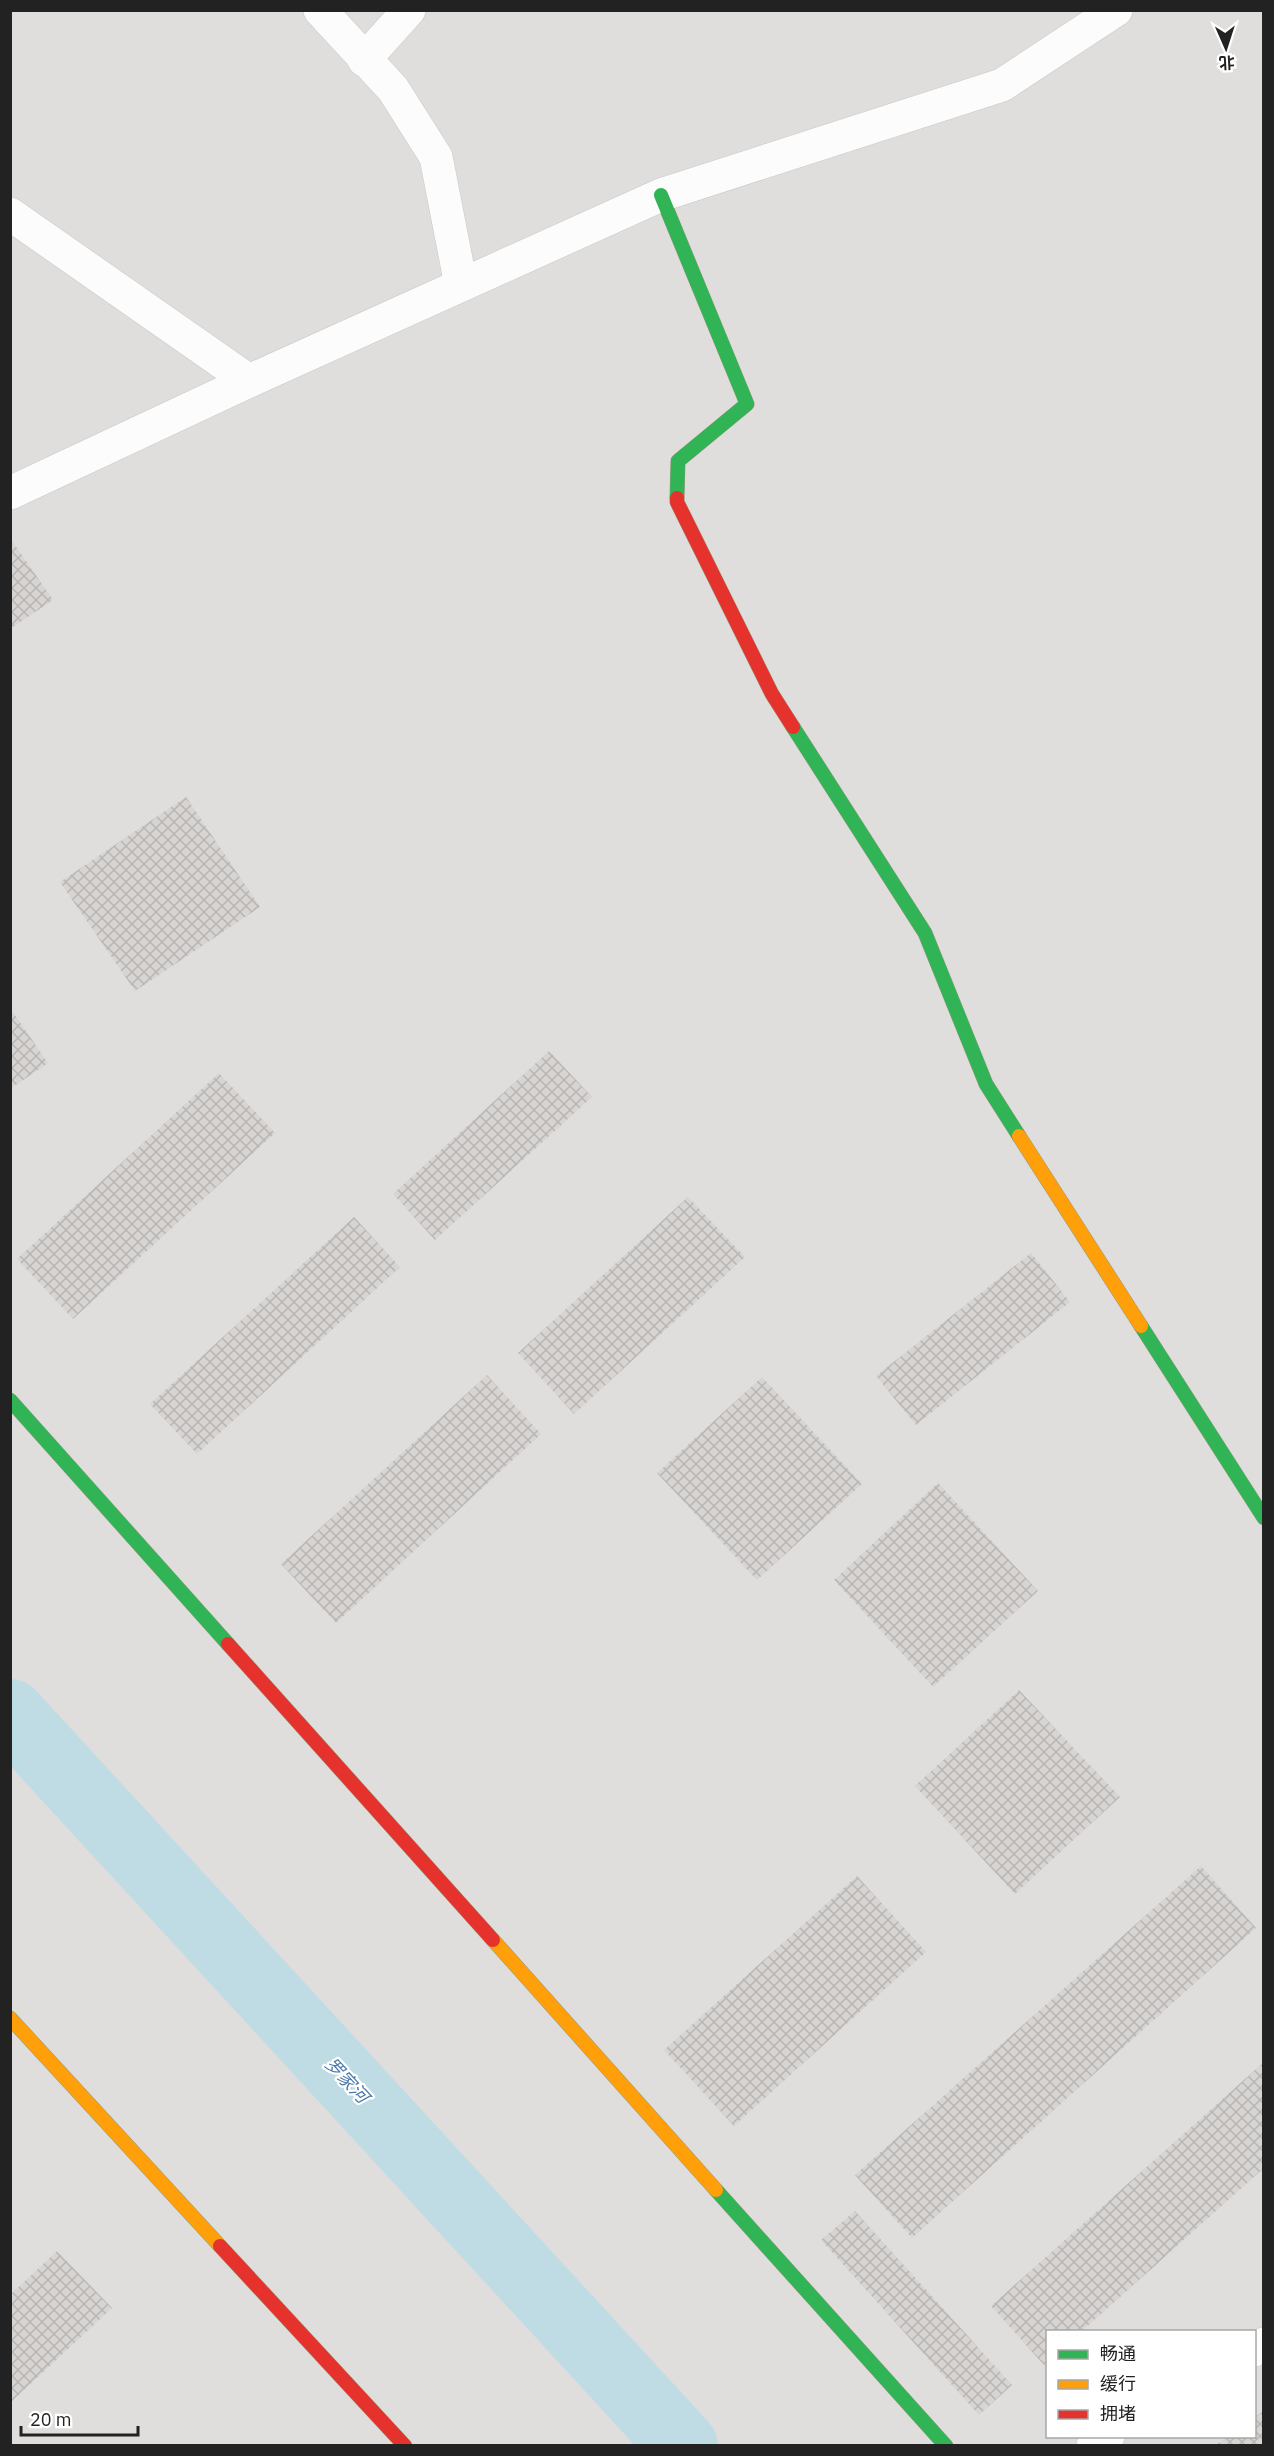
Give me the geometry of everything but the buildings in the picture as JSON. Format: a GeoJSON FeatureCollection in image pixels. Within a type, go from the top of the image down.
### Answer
{"type":"FeatureCollection","features":[{"type":"Feature","properties":{"kind":"main road"},"geometry":{"type":"LineString","coordinates":[[661,195],[747,404],[678,461],[677,502],[772,694],[925,933],[986,1084],[1263,1518]]}},
{"type":"Feature","properties":{"kind":"main road"},"geometry":{"type":"LineString","coordinates":[[10,1400],[946,2445]]}},
{"type":"Feature","properties":{"kind":"main road"},"geometry":{"type":"LineString","coordinates":[[10,2018],[405,2445]]}},
{"type":"Feature","properties":{"kind":"street"},"geometry":{"type":"LineString","coordinates":[[320,10],[393,89],[436,157],[461,285]]}},
{"type":"Feature","properties":{"kind":"street"},"geometry":{"type":"LineString","coordinates":[[364,60],[409,10]]}},
{"type":"Feature","properties":{"kind":"street"},"geometry":{"type":"LineString","coordinates":[[10,493],[249,381],[661,195],[1002,85],[1116,10]]}},
{"type":"Feature","properties":{"kind":"street"},"geometry":{"type":"LineString","coordinates":[[10,214],[249,381]]}},
{"type":"Feature","properties":{"kind":"shaded area"},"geometry":{"type":"Polygon","coordinates":[[[11,11],[1263,11],[1263,2445],[11,2446],[11,11]]]}},
{"type":"Feature","properties":{"kind":"waterway","name":"罗家河"},"geometry":{"type":"LineString","coordinates":[[10,1714],[683,2446]]}},
{"type":"Feature","properties":{"kind":"traffic: fast"},"geometry":{"type":"LineString","coordinates":[[661,195],[747,404],[678,461],[677,498]]}},
{"type":"Feature","properties":{"kind":"traffic: fast"},"geometry":{"type":"LineString","coordinates":[[793,727],[925,933],[986,1084],[1019,1136]]}},
{"type":"Feature","properties":{"kind":"traffic: fast"},"geometry":{"type":"LineString","coordinates":[[1141,1326],[1264,1518]]}},
{"type":"Feature","properties":{"kind":"traffic: fast"},"geometry":{"type":"LineString","coordinates":[[10,1400],[228,1644]]}},
{"type":"Feature","properties":{"kind":"traffic: fast"},"geometry":{"type":"LineString","coordinates":[[716,2190],[946,2446]]}},
{"type":"Feature","properties":{"kind":"traffic: slow"},"geometry":{"type":"LineString","coordinates":[[1019,1136],[1141,1326]]}},
{"type":"Feature","properties":{"kind":"traffic: slow"},"geometry":{"type":"LineString","coordinates":[[493,1940],[716,2190]]}},
{"type":"Feature","properties":{"kind":"traffic: slow"},"geometry":{"type":"LineString","coordinates":[[10,2018],[220,2246]]}},
{"type":"Feature","properties":{"kind":"traffic: jam"},"geometry":{"type":"LineString","coordinates":[[677,498],[772,694],[793,727]]}},
{"type":"Feature","properties":{"kind":"traffic: jam"},"geometry":{"type":"LineString","coordinates":[[228,1644],[493,1940]]}},
{"type":"Feature","properties":{"kind":"traffic: jam"},"geometry":{"type":"LineString","coordinates":[[220,2246],[405,2446]]}}]}
